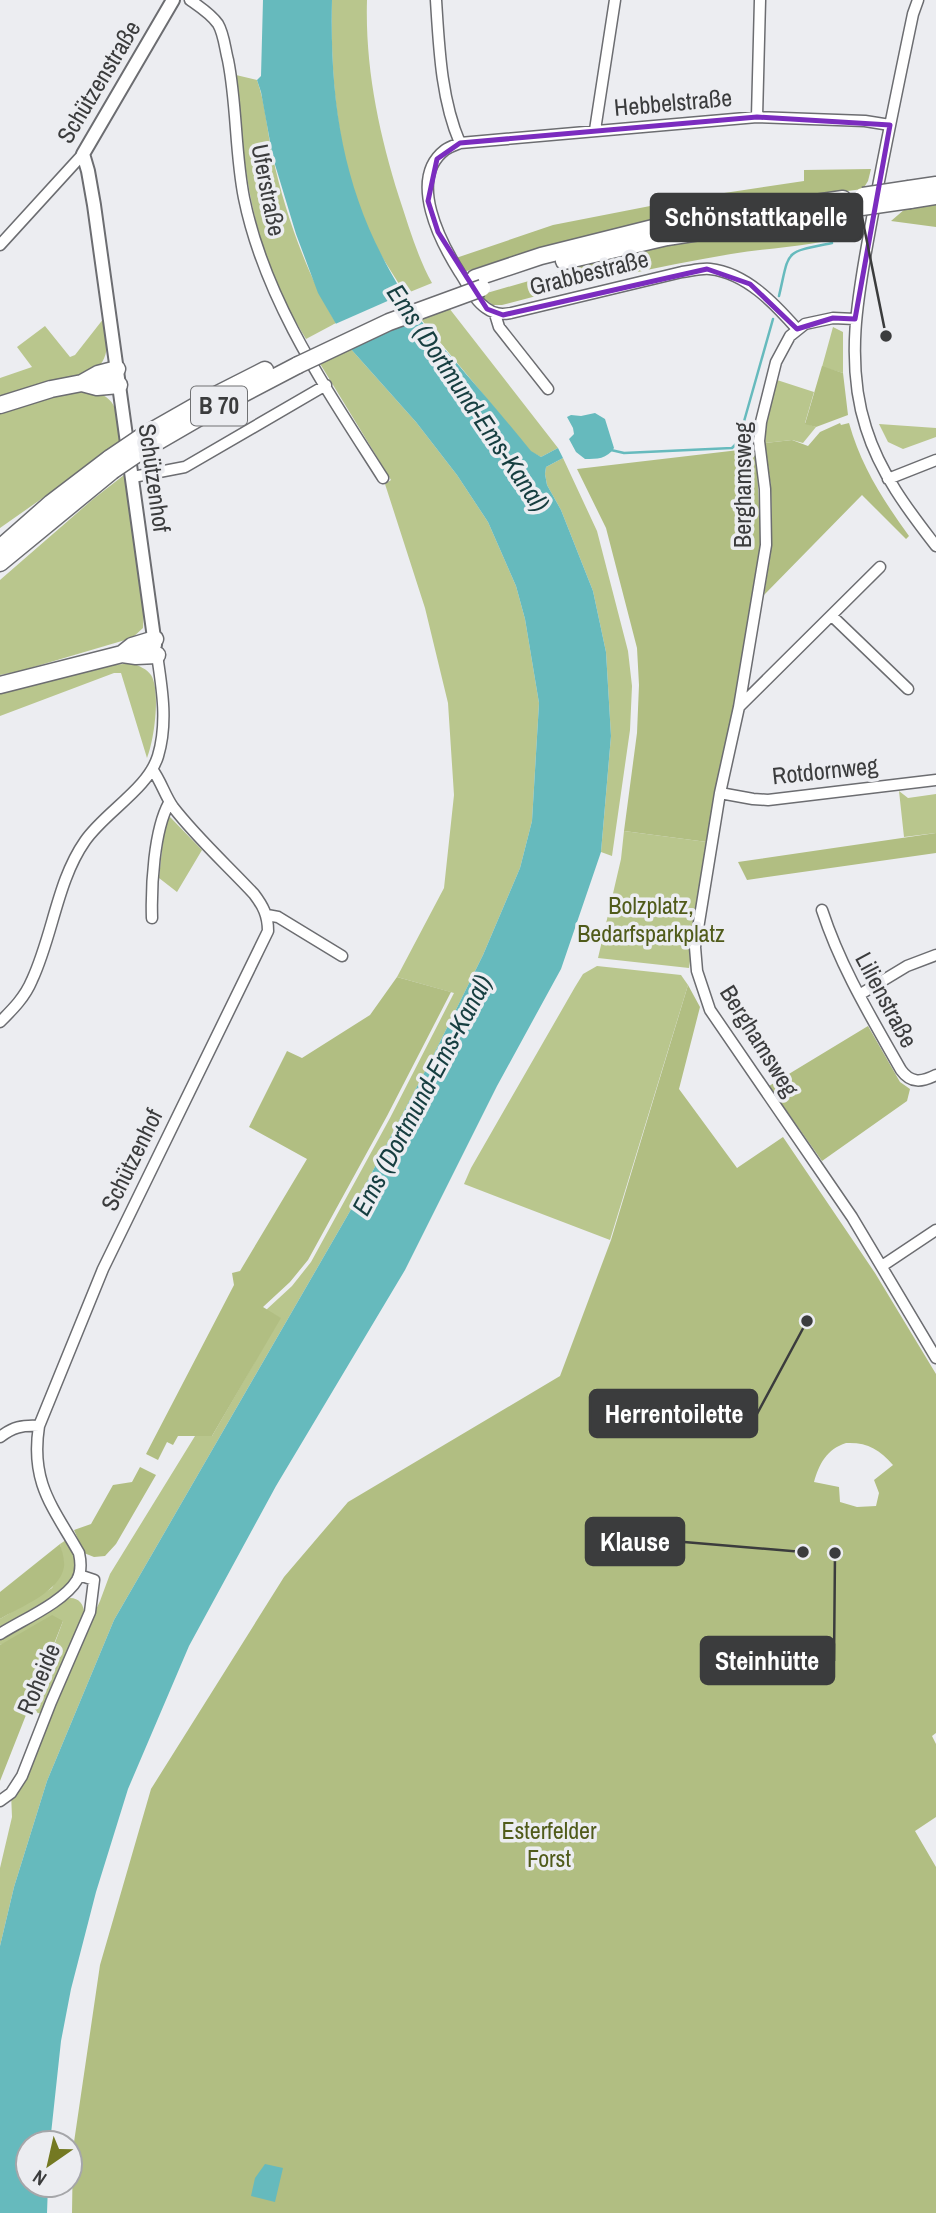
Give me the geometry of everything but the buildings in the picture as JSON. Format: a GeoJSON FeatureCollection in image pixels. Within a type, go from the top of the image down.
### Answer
{"type":"FeatureCollection","features":[{"type":"Feature","properties":{"kind":"highway","name":"B 70"},"geometry":{"type":"LineString","coordinates":[[909,195],[936,185]]}},
{"type":"Feature","properties":{"kind":"highway","name":"B 70"},"geometry":{"type":"LineString","coordinates":[[0,548],[22,527],[206,400],[295,360],[386,313],[479,283],[541,256],[668,224],[909,195],[936,196]]}},
{"type":"Feature","properties":{"kind":"highway"},"geometry":{"type":"LineString","coordinates":[[0,405],[51,389],[82,383],[97,387],[118,377]]}},
{"type":"Feature","properties":{"kind":"highway","name":"B 70"},"geometry":{"type":"LineString","coordinates":[[0,563],[111,465]]}},
{"type":"Feature","properties":{"kind":"highway"},"geometry":{"type":"LineString","coordinates":[[0,533],[22,527]]}},
{"type":"Feature","properties":{"kind":"highway"},"geometry":{"type":"LineString","coordinates":[[4,683],[122,654],[136,656],[156,647]]}},
{"type":"Feature","properties":{"kind":"street","name":"Schützenstraße"},"geometry":{"type":"LineString","coordinates":[[0,245],[83,155],[173,0]]}},
{"type":"Feature","properties":{"kind":"street","name":"Uferstraße"},"geometry":{"type":"LineString","coordinates":[[190,0],[206,11],[219,26],[225,47],[244,197],[260,258],[286,317],[383,478]]}},
{"type":"Feature","properties":{"kind":"street"},"geometry":{"type":"LineString","coordinates":[[436,0],[440,60],[460,143],[445,150],[437,159],[427,186],[428,201],[451,260],[478,302],[495,314],[499,327],[548,389]]}},
{"type":"Feature","properties":{"kind":"street"},"geometry":{"type":"LineString","coordinates":[[595,130],[615,0]]}},
{"type":"Feature","properties":{"kind":"street"},"geometry":{"type":"LineString","coordinates":[[757,117],[760,0]]}},
{"type":"Feature","properties":{"kind":"street"},"geometry":{"type":"LineString","coordinates":[[918,0],[890,125],[855,319],[856,375],[860,404],[874,453],[905,507],[936,547]]}},
{"type":"Feature","properties":{"kind":"street","name":"Hebbelstraße"},"geometry":{"type":"LineString","coordinates":[[460,143],[757,117],[865,121],[890,125]]}},
{"type":"Feature","properties":{"kind":"street","name":"Schützenhof"},"geometry":{"type":"LineString","coordinates":[[83,155],[94,205],[162,694],[163,724],[158,756],[152,769]]}},
{"type":"Feature","properties":{"kind":"street","name":"Grabbestraße"},"geometry":{"type":"LineString","coordinates":[[495,314],[511,313],[682,272],[707,269],[727,272],[750,284],[797,329]]}},
{"type":"Feature","properties":{"kind":"street"},"geometry":{"type":"LineString","coordinates":[[797,329],[805,324],[833,318],[855,319]]}},
{"type":"Feature","properties":{"kind":"street","name":"Berghamsweg"},"geometry":{"type":"LineString","coordinates":[[797,329],[781,350],[776,362],[761,422],[759,441],[765,489],[766,545],[739,707],[720,793],[695,947],[695,962],[710,1010],[837,1195],[936,1358]]}},
{"type":"Feature","properties":{"kind":"street"},"geometry":{"type":"LineString","coordinates":[[133,477],[185,467],[326,385]]}},
{"type":"Feature","properties":{"kind":"street"},"geometry":{"type":"LineString","coordinates":[[888,479],[936,460]]}},
{"type":"Feature","properties":{"kind":"street"},"geometry":{"type":"LineString","coordinates":[[739,707],[880,567]]}},
{"type":"Feature","properties":{"kind":"street"},"geometry":{"type":"LineString","coordinates":[[832,616],[908,689]]}},
{"type":"Feature","properties":{"kind":"street"},"geometry":{"type":"LineString","coordinates":[[0,1022],[17,1005],[31,982],[64,884],[81,847],[96,827],[152,769],[166,791],[169,803],[254,894],[267,915],[278,917],[342,956]]}},
{"type":"Feature","properties":{"kind":"street","name":"Rotdornweg"},"geometry":{"type":"LineString","coordinates":[[720,793],[768,800],[936,780]]}},
{"type":"Feature","properties":{"kind":"street"},"geometry":{"type":"LineString","coordinates":[[152,918],[151,897],[160,824],[169,803]]}},
{"type":"Feature","properties":{"kind":"street","name":"Lilienstraße"},"geometry":{"type":"LineString","coordinates":[[822,910],[834,947],[906,1078],[926,1080],[936,1074]]}},
{"type":"Feature","properties":{"kind":"street","name":"Schützenhof"},"geometry":{"type":"LineString","coordinates":[[79,1575],[79,1553],[44,1494],[36,1453],[39,1426],[113,1249],[265,940],[268,931],[267,915]]}},
{"type":"Feature","properties":{"kind":"street"},"geometry":{"type":"LineString","coordinates":[[859,995],[907,965],[936,955]]}},
{"type":"Feature","properties":{"kind":"street"},"geometry":{"type":"LineString","coordinates":[[882,1266],[936,1230]]}},
{"type":"Feature","properties":{"kind":"street"},"geometry":{"type":"LineString","coordinates":[[0,1437],[13,1428],[24,1425],[39,1426]]}},
{"type":"Feature","properties":{"kind":"street"},"geometry":{"type":"LineString","coordinates":[[0,1634],[63,1595],[79,1575]]}},
{"type":"Feature","properties":{"kind":"street","name":"Roheide"},"geometry":{"type":"LineString","coordinates":[[0,1801],[18,1784],[90,1612],[94,1580],[79,1575]]}},
{"type":"Feature","properties":{"kind":"highlighted area"},"geometry":{"type":"Polygon","coordinates":[[[757,117],[890,125],[855,319],[833,318],[797,329],[750,284],[707,269],[503,315],[487,309],[438,232],[428,201],[437,159],[460,143],[757,117]]]}},
{"type":"Feature","properties":{"kind":"green space"},"geometry":{"type":"Polygon","coordinates":[[[332,0],[367,0],[368,50],[380,124],[410,230],[432,283],[405,294],[377,248],[364,219],[345,158],[335,95],[332,0]]]}},
{"type":"Feature","properties":{"kind":"green space"},"geometry":{"type":"Polygon","coordinates":[[[236,75],[257,80],[273,158],[291,222],[306,264],[336,323],[306,339],[285,301],[261,241],[245,164],[236,75]]]}},
{"type":"Feature","properties":{"kind":"green space"},"geometry":{"type":"Polygon","coordinates":[[[871,169],[863,189],[733,206],[656,220],[559,243],[464,272],[456,258],[553,225],[691,198],[804,181],[804,170],[871,169]]]}},
{"type":"Feature","properties":{"kind":"green space"},"geometry":{"type":"Polygon","coordinates":[[[936,203],[936,227],[891,221],[905,209],[936,203]]]}},
{"type":"Feature","properties":{"kind":"green space"},"geometry":{"type":"Polygon","coordinates":[[[859,216],[858,232],[827,241],[673,265],[502,305],[493,305],[480,295],[591,263],[672,245],[859,216]]]}},
{"type":"Feature","properties":{"kind":"green space"},"geometry":{"type":"Polygon","coordinates":[[[449,308],[558,448],[541,457],[531,452],[420,318],[449,308]]]}},
{"type":"Feature","properties":{"kind":"green space"},"geometry":{"type":"Polygon","coordinates":[[[104,318],[106,354],[93,372],[0,399],[0,378],[32,367],[17,347],[45,326],[70,357],[75,355],[104,318]]]}},
{"type":"Feature","properties":{"kind":"green space"},"geometry":{"type":"Polygon","coordinates":[[[833,327],[843,332],[843,373],[822,367],[833,327]]]}},
{"type":"Feature","properties":{"kind":"green space"},"geometry":{"type":"Polygon","coordinates":[[[350,348],[416,422],[457,475],[488,522],[516,586],[525,619],[539,703],[532,821],[520,868],[483,955],[434,1054],[368,1180],[114,1620],[47,1781],[14,1887],[0,1946],[0,1868],[12,1817],[11,1793],[110,1574],[195,1436],[212,1436],[280,1318],[266,1310],[292,1286],[311,1262],[390,1118],[454,993],[397,977],[444,888],[454,795],[448,703],[425,608],[385,484],[391,480],[319,362],[350,348]]]}},
{"type":"Feature","properties":{"kind":"green space"},"geometry":{"type":"Polygon","coordinates":[[[822,366],[843,373],[848,415],[816,427],[805,424],[822,366]]]}},
{"type":"Feature","properties":{"kind":"green space"},"geometry":{"type":"Polygon","coordinates":[[[777,380],[814,392],[805,423],[816,427],[803,443],[792,440],[765,443],[767,420],[777,380]]]}},
{"type":"Feature","properties":{"kind":"green space"},"geometry":{"type":"Polygon","coordinates":[[[88,391],[106,397],[115,408],[121,443],[0,528],[0,412],[55,395],[88,391]]]}},
{"type":"Feature","properties":{"kind":"green space"},"geometry":{"type":"Polygon","coordinates":[[[840,423],[849,423],[874,482],[909,536],[906,539],[862,495],[764,595],[772,544],[771,487],[765,443],[792,440],[808,446],[820,432],[840,423]]]}},
{"type":"Feature","properties":{"kind":"green space"},"geometry":{"type":"Polygon","coordinates":[[[879,424],[936,428],[936,437],[903,449],[888,442],[879,424]]]}},
{"type":"Feature","properties":{"kind":"green space"},"geometry":{"type":"Polygon","coordinates":[[[756,448],[761,544],[707,842],[624,831],[637,733],[637,648],[606,528],[577,469],[756,448]]]}},
{"type":"Feature","properties":{"kind":"green space"},"geometry":{"type":"Polygon","coordinates":[[[563,458],[597,531],[628,651],[632,686],[630,730],[612,856],[601,852],[611,736],[606,652],[593,591],[561,510],[547,485],[545,474],[546,467],[563,458]]]}},
{"type":"Feature","properties":{"kind":"green space"},"geometry":{"type":"Polygon","coordinates":[[[124,475],[144,610],[143,628],[132,638],[0,675],[0,580],[124,475]]]}},
{"type":"Feature","properties":{"kind":"green space"},"geometry":{"type":"Polygon","coordinates":[[[132,663],[151,675],[156,692],[154,728],[147,758],[121,673],[114,673],[0,716],[0,694],[105,666],[132,663]]]}},
{"type":"Feature","properties":{"kind":"green space"},"geometry":{"type":"Polygon","coordinates":[[[899,791],[908,798],[936,794],[936,833],[904,837],[899,791]]]}},
{"type":"Feature","properties":{"kind":"green space"},"geometry":{"type":"Polygon","coordinates":[[[170,817],[202,850],[177,892],[159,878],[165,821],[170,817]]]}},
{"type":"Feature","properties":{"kind":"green space","name":"Bolzplatz, Bedarfsparkplatz"},"geometry":{"type":"Polygon","coordinates":[[[624,831],[707,842],[689,968],[598,958],[621,859],[624,831]]]}},
{"type":"Feature","properties":{"kind":"green space"},"geometry":{"type":"Polygon","coordinates":[[[936,833],[936,853],[747,880],[738,862],[936,833]]]}},
{"type":"Feature","properties":{"kind":"green space"},"geometry":{"type":"Polygon","coordinates":[[[597,966],[681,975],[688,985],[610,1240],[464,1184],[575,987],[583,974],[597,966]]]}},
{"type":"Feature","properties":{"kind":"green space"},"geometry":{"type":"Polygon","coordinates":[[[397,977],[451,992],[308,1260],[290,1282],[263,1307],[281,1318],[212,1436],[178,1436],[173,1445],[167,1442],[158,1460],[146,1454],[234,1285],[232,1273],[240,1271],[307,1159],[249,1127],[287,1051],[302,1058],[370,1015],[397,977]]]}},
{"type":"Feature","properties":{"kind":"green space","name":"Esterfelder Forst"},"geometry":{"type":"Polygon","coordinates":[[[688,985],[700,1007],[679,1089],[737,1168],[783,1137],[875,1273],[936,1374],[936,1733],[932,1736],[936,1744],[936,1817],[915,1831],[936,1867],[936,2213],[72,2213],[72,2199],[84,2199],[84,2129],[76,2129],[100,1965],[151,1789],[284,1577],[348,1502],[560,1376],[611,1240],[688,985]],[[846,1443],[829,1453],[821,1463],[814,1482],[839,1487],[840,1502],[857,1507],[876,1506],[879,1493],[874,1480],[893,1465],[872,1448],[846,1443]]]}},
{"type":"Feature","properties":{"kind":"green space"},"geometry":{"type":"Polygon","coordinates":[[[868,1026],[900,1082],[910,1089],[907,1101],[822,1161],[769,1086],[868,1026]]]}},
{"type":"Feature","properties":{"kind":"green space"},"geometry":{"type":"Polygon","coordinates":[[[140,1467],[156,1475],[116,1544],[105,1556],[94,1557],[84,1553],[74,1530],[91,1524],[113,1485],[132,1482],[140,1467]]]}},
{"type":"Feature","properties":{"kind":"green space"},"geometry":{"type":"Polygon","coordinates":[[[66,1540],[76,1562],[73,1576],[57,1594],[0,1629],[0,1619],[52,1588],[64,1564],[60,1544],[66,1540]]]}},
{"type":"Feature","properties":{"kind":"green space"},"geometry":{"type":"Polygon","coordinates":[[[60,1544],[64,1567],[55,1584],[38,1598],[0,1619],[0,1592],[60,1544]]]}},
{"type":"Feature","properties":{"kind":"green space"},"geometry":{"type":"Polygon","coordinates":[[[70,1598],[81,1603],[84,1616],[44,1715],[30,1710],[63,1621],[0,1645],[0,1639],[70,1598]]]}},
{"type":"Feature","properties":{"kind":"green space"},"geometry":{"type":"Polygon","coordinates":[[[52,1615],[63,1621],[0,1781],[0,1645],[52,1615]]]}},
{"type":"Feature","properties":{"kind":"water","name":"Ems (Dortmund-Ems-Kanal)"},"geometry":{"type":"Polygon","coordinates":[[[263,0],[332,0],[332,47],[341,133],[350,174],[380,252],[428,330],[531,451],[541,457],[558,448],[563,458],[546,467],[547,485],[561,510],[593,591],[606,652],[611,736],[601,852],[561,969],[497,1086],[405,1270],[276,1486],[189,1646],[128,1789],[96,1892],[71,1989],[61,2041],[52,2129],[14,2129],[14,2199],[48,2199],[47,2213],[0,2213],[0,1946],[14,1887],[47,1781],[114,1620],[368,1180],[434,1054],[483,955],[520,868],[532,821],[539,703],[525,619],[516,586],[488,522],[457,475],[416,422],[350,348],[318,293],[296,234],[273,158],[257,80],[261,76],[263,0]]]}},
{"type":"Feature","properties":{"kind":"water"},"geometry":{"type":"Polygon","coordinates":[[[595,413],[605,419],[614,448],[605,456],[585,459],[576,452],[569,439],[574,434],[567,417],[595,413]]]}},
{"type":"Feature","properties":{"kind":"water"},"geometry":{"type":"Polygon","coordinates":[[[265,2164],[283,2168],[275,2202],[251,2196],[255,2178],[265,2164]]]}},
{"type":"Feature","properties":{"kind":"pier"},"geometry":{"type":"Polygon","coordinates":[[[408,292],[424,317],[346,350],[333,325],[408,292]]]}},
{"type":"Feature","properties":{"kind":"waterway"},"geometry":{"type":"LineString","coordinates":[[779,296],[791,256],[805,249],[832,243]]}},
{"type":"Feature","properties":{"kind":"waterway"},"geometry":{"type":"LineString","coordinates":[[741,432],[773,319]]}},
{"type":"Feature","properties":{"kind":"waterway"},"geometry":{"type":"LineString","coordinates":[[611,450],[624,453],[732,448],[738,442]]}},
{"type":"Feature","properties":{"kind":"place","name":"Schönstattkapelle"},"geometry":{"type":"Point","coordinates":[886,336]}},
{"type":"Feature","properties":{"kind":"place","name":"Herrentoilette"},"geometry":{"type":"Point","coordinates":[807,1321]}},
{"type":"Feature","properties":{"kind":"place","name":"Klause"},"geometry":{"type":"Point","coordinates":[803,1552]}},
{"type":"Feature","properties":{"kind":"place","name":"Steinhütte"},"geometry":{"type":"Point","coordinates":[835,1553]}}]}
